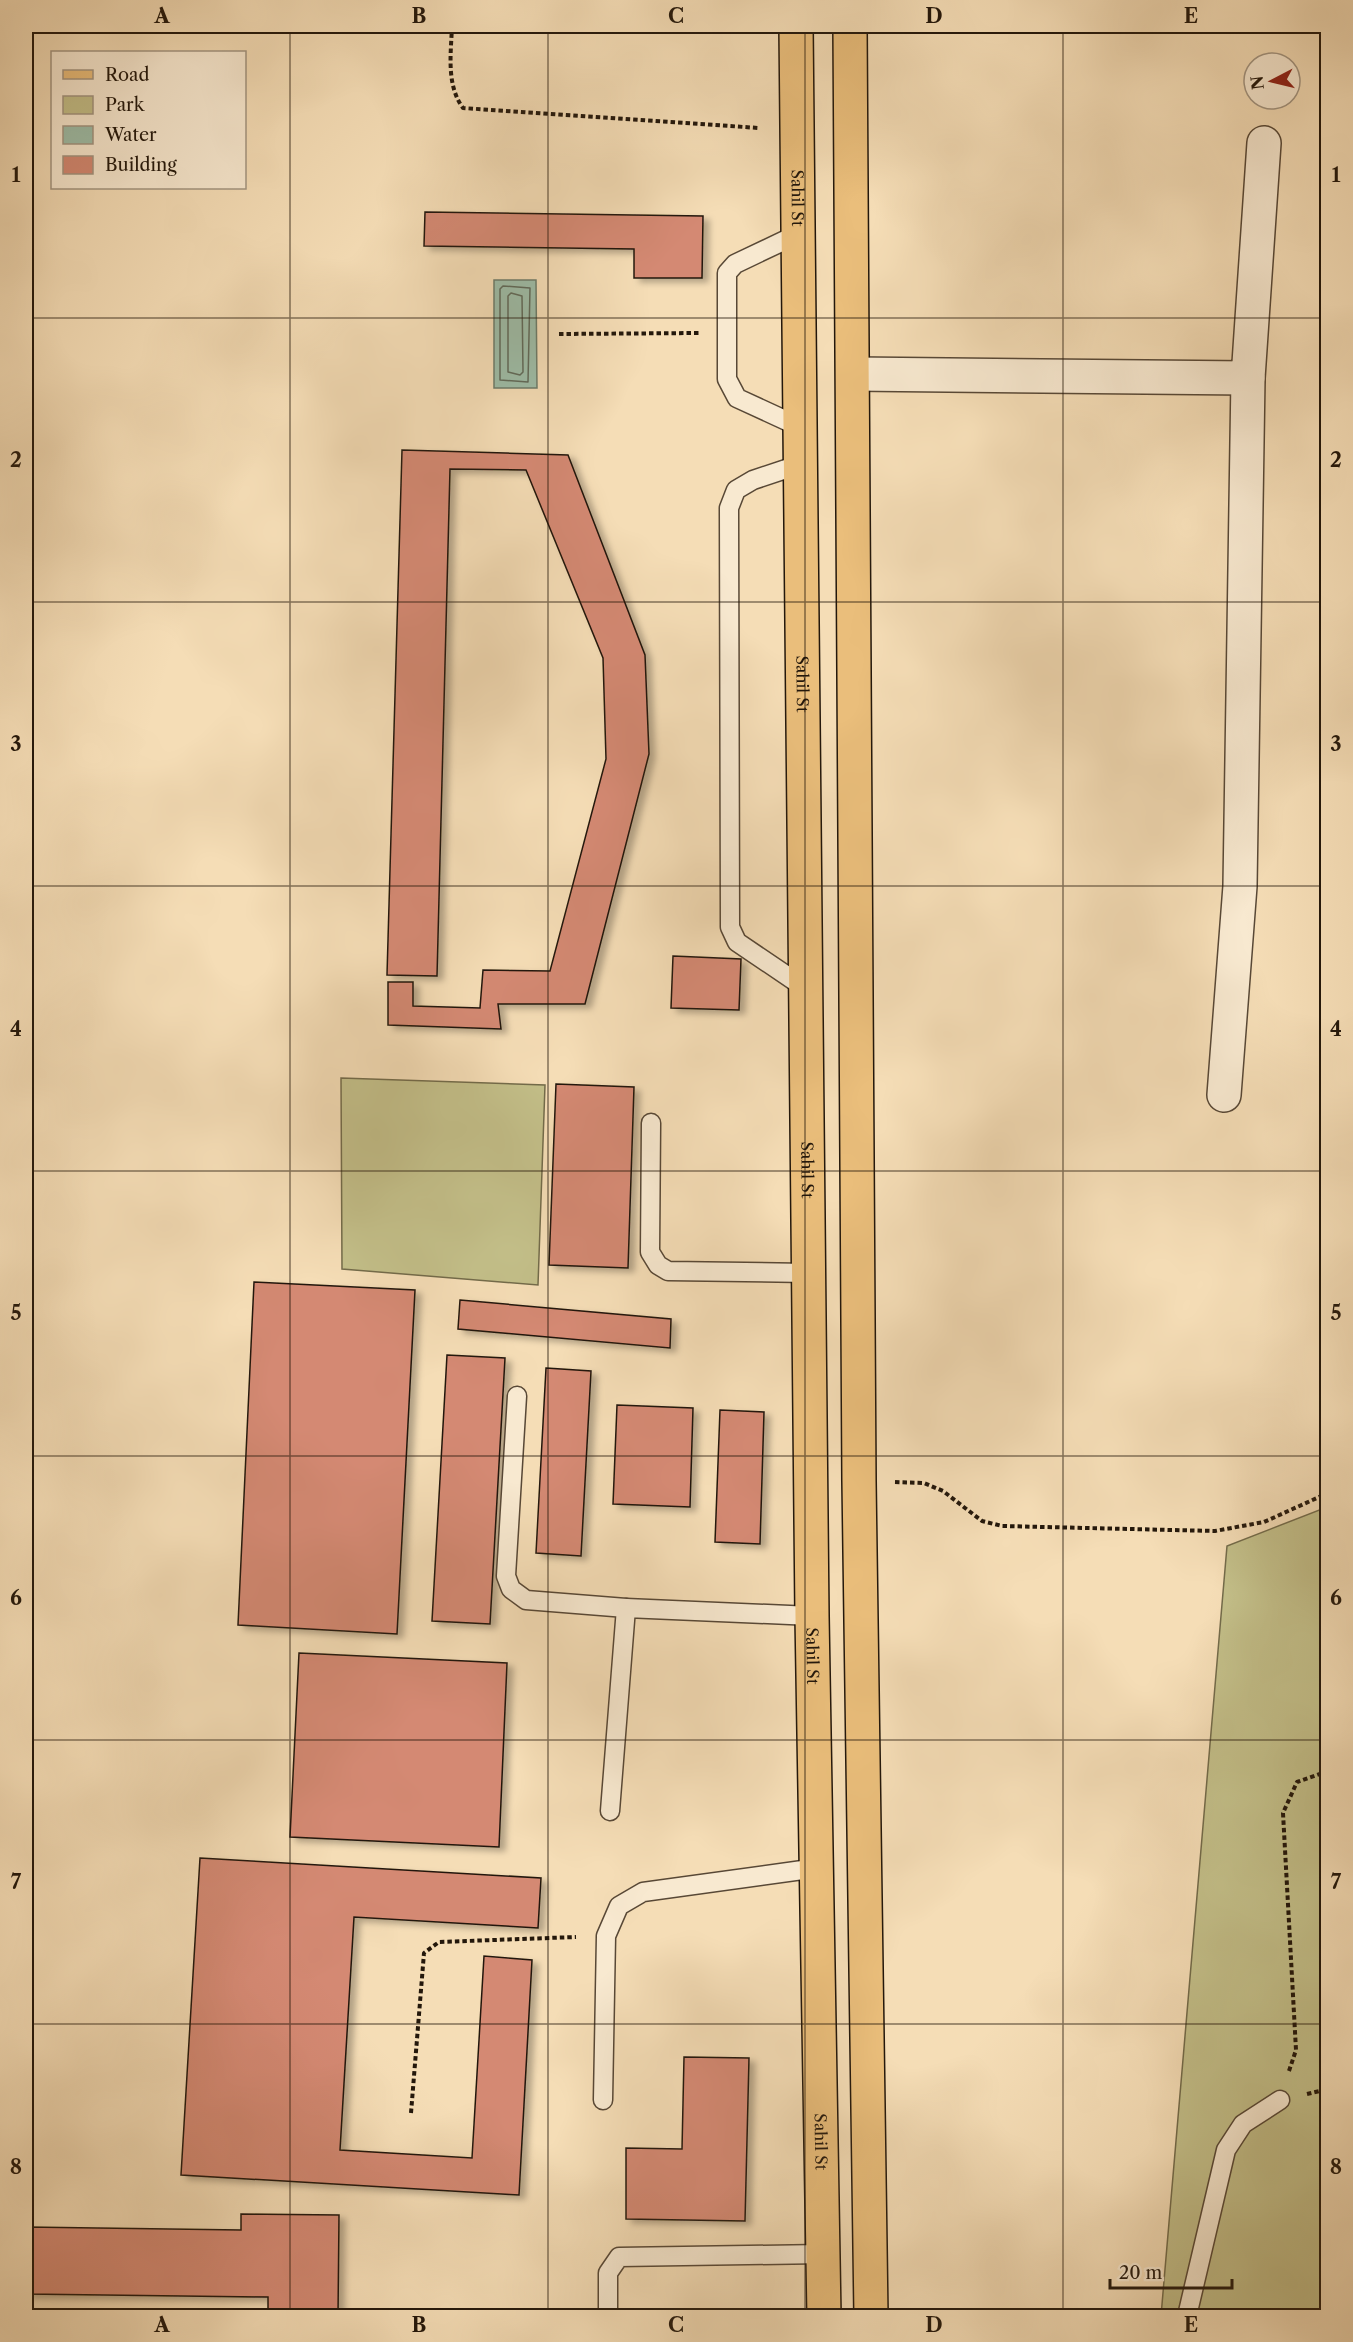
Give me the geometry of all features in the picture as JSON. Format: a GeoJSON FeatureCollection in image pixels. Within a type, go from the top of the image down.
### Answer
{"type":"FeatureCollection","features":[{"type":"Feature","properties":{"kind":"main road","name":"Sahil St"},"geometry":{"type":"LineString","coordinates":[[796,26],[812,1616],[824,2316]]}},
{"type":"Feature","properties":{"kind":"main road"},"geometry":{"type":"LineString","coordinates":[[850,26],[854,374],[859,1481],[871,2316]]}},
{"type":"Feature","properties":{"kind":"street"},"geometry":{"type":"LineString","coordinates":[[1224,1095],[1240,886],[1248,378],[1264,143]]}},
{"type":"Feature","properties":{"kind":"street"},"geometry":{"type":"LineString","coordinates":[[854,374],[1248,378]]}},
{"type":"Feature","properties":{"kind":"lane"},"geometry":{"type":"LineString","coordinates":[[798,234],[735,264],[727,273],[727,379],[737,398],[800,427]]}},
{"type":"Feature","properties":{"kind":"lane"},"geometry":{"type":"LineString","coordinates":[[801,464],[753,480],[736,490],[729,508],[730,927],[737,942],[805,988]]}},
{"type":"Feature","properties":{"kind":"lane"},"geometry":{"type":"LineString","coordinates":[[651,1123],[650,1252],[658,1265],[668,1271],[808,1273]]}},
{"type":"Feature","properties":{"kind":"lane"},"geometry":{"type":"LineString","coordinates":[[517,1396],[506,1576],[511,1589],[526,1600],[626,1608],[812,1616]]}},
{"type":"Feature","properties":{"kind":"lane"},"geometry":{"type":"LineString","coordinates":[[610,1811],[626,1608]]}},
{"type":"Feature","properties":{"kind":"lane"},"geometry":{"type":"LineString","coordinates":[[603,2100],[606,1936],[619,1906],[643,1892],[817,1868]]}},
{"type":"Feature","properties":{"kind":"lane"},"geometry":{"type":"LineString","coordinates":[[1187,2316],[1226,2150],[1243,2124],[1280,2100]]}},
{"type":"Feature","properties":{"kind":"lane"},"geometry":{"type":"LineString","coordinates":[[608,2316],[608,2273],[619,2257],[823,2254]]}},
{"type":"Feature","properties":{"kind":"path"},"geometry":{"type":"LineString","coordinates":[[452,26],[450,69],[454,98],[463,108],[796,130]]}},
{"type":"Feature","properties":{"kind":"path"},"geometry":{"type":"LineString","coordinates":[[559,334],[727,333]]}},
{"type":"Feature","properties":{"kind":"path"},"geometry":{"type":"LineString","coordinates":[[859,1481],[924,1483],[943,1491],[982,1521],[1002,1526],[1215,1531],[1264,1522],[1328,1493]]}},
{"type":"Feature","properties":{"kind":"path"},"geometry":{"type":"LineString","coordinates":[[1280,2100],[1296,2050],[1283,1813],[1297,1782],[1328,1771]]}},
{"type":"Feature","properties":{"kind":"path"},"geometry":{"type":"LineString","coordinates":[[411,2113],[424,1953],[439,1942],[606,1936]]}},
{"type":"Feature","properties":{"kind":"green space"},"geometry":{"type":"Polygon","coordinates":[[[341,1078],[545,1085],[538,1285],[342,1269],[341,1078]]]}},
{"type":"Feature","properties":{"kind":"green space"},"geometry":{"type":"Polygon","coordinates":[[[1327,1507],[1327,2316],[1161,2316],[1227,1546],[1327,1507]]]}},
{"type":"Feature","properties":{"kind":"water"},"geometry":{"type":"Polygon","coordinates":[[[494,280],[536,280],[537,388],[494,388],[494,280]]]}},
{"type":"Feature","properties":{"kind":"building"},"geometry":{"type":"Polygon","coordinates":[[[425,212],[703,216],[702,278],[634,278],[634,249],[424,246],[425,212]]]}},
{"type":"Feature","properties":{"kind":"building"},"geometry":{"type":"Polygon","coordinates":[[[402,450],[568,455],[645,655],[649,754],[585,1004],[498,1004],[501,1029],[388,1025],[388,982],[413,982],[413,1006],[480,1008],[483,970],[550,971],[606,759],[603,658],[526,470],[450,469],[437,976],[387,975],[402,450]]]}},
{"type":"Feature","properties":{"kind":"building"},"geometry":{"type":"Polygon","coordinates":[[[673,956],[741,959],[739,1010],[671,1008],[673,956]]]}},
{"type":"Feature","properties":{"kind":"building"},"geometry":{"type":"Polygon","coordinates":[[[556,1084],[634,1087],[628,1268],[549,1265],[556,1084]]]}},
{"type":"Feature","properties":{"kind":"building"},"geometry":{"type":"Polygon","coordinates":[[[254,1282],[415,1290],[397,1634],[238,1625],[254,1282]]]}},
{"type":"Feature","properties":{"kind":"building"},"geometry":{"type":"Polygon","coordinates":[[[460,1300],[671,1319],[670,1348],[458,1329],[460,1300]]]}},
{"type":"Feature","properties":{"kind":"building"},"geometry":{"type":"Polygon","coordinates":[[[447,1355],[505,1358],[490,1624],[432,1621],[447,1355]]]}},
{"type":"Feature","properties":{"kind":"building"},"geometry":{"type":"Polygon","coordinates":[[[546,1368],[591,1371],[581,1556],[536,1553],[546,1368]]]}},
{"type":"Feature","properties":{"kind":"building"},"geometry":{"type":"Polygon","coordinates":[[[617,1405],[693,1408],[690,1507],[613,1504],[617,1405]]]}},
{"type":"Feature","properties":{"kind":"building"},"geometry":{"type":"Polygon","coordinates":[[[720,1410],[764,1412],[760,1544],[715,1542],[720,1410]]]}},
{"type":"Feature","properties":{"kind":"building"},"geometry":{"type":"Polygon","coordinates":[[[299,1653],[507,1663],[499,1847],[290,1837],[299,1653]]]}},
{"type":"Feature","properties":{"kind":"building"},"geometry":{"type":"Polygon","coordinates":[[[200,1858],[541,1878],[538,1928],[354,1917],[340,2150],[472,2158],[484,1956],[532,1960],[519,2195],[181,2175],[200,1858]]]}},
{"type":"Feature","properties":{"kind":"building"},"geometry":{"type":"Polygon","coordinates":[[[684,2057],[749,2058],[745,2221],[626,2219],[626,2148],[682,2149],[684,2057]]]}},
{"type":"Feature","properties":{"kind":"building"},"geometry":{"type":"Polygon","coordinates":[[[241,2214],[339,2215],[338,2316],[268,2316],[268,2297],[26,2294],[26,2227],[241,2230],[241,2214]]]}}]}
